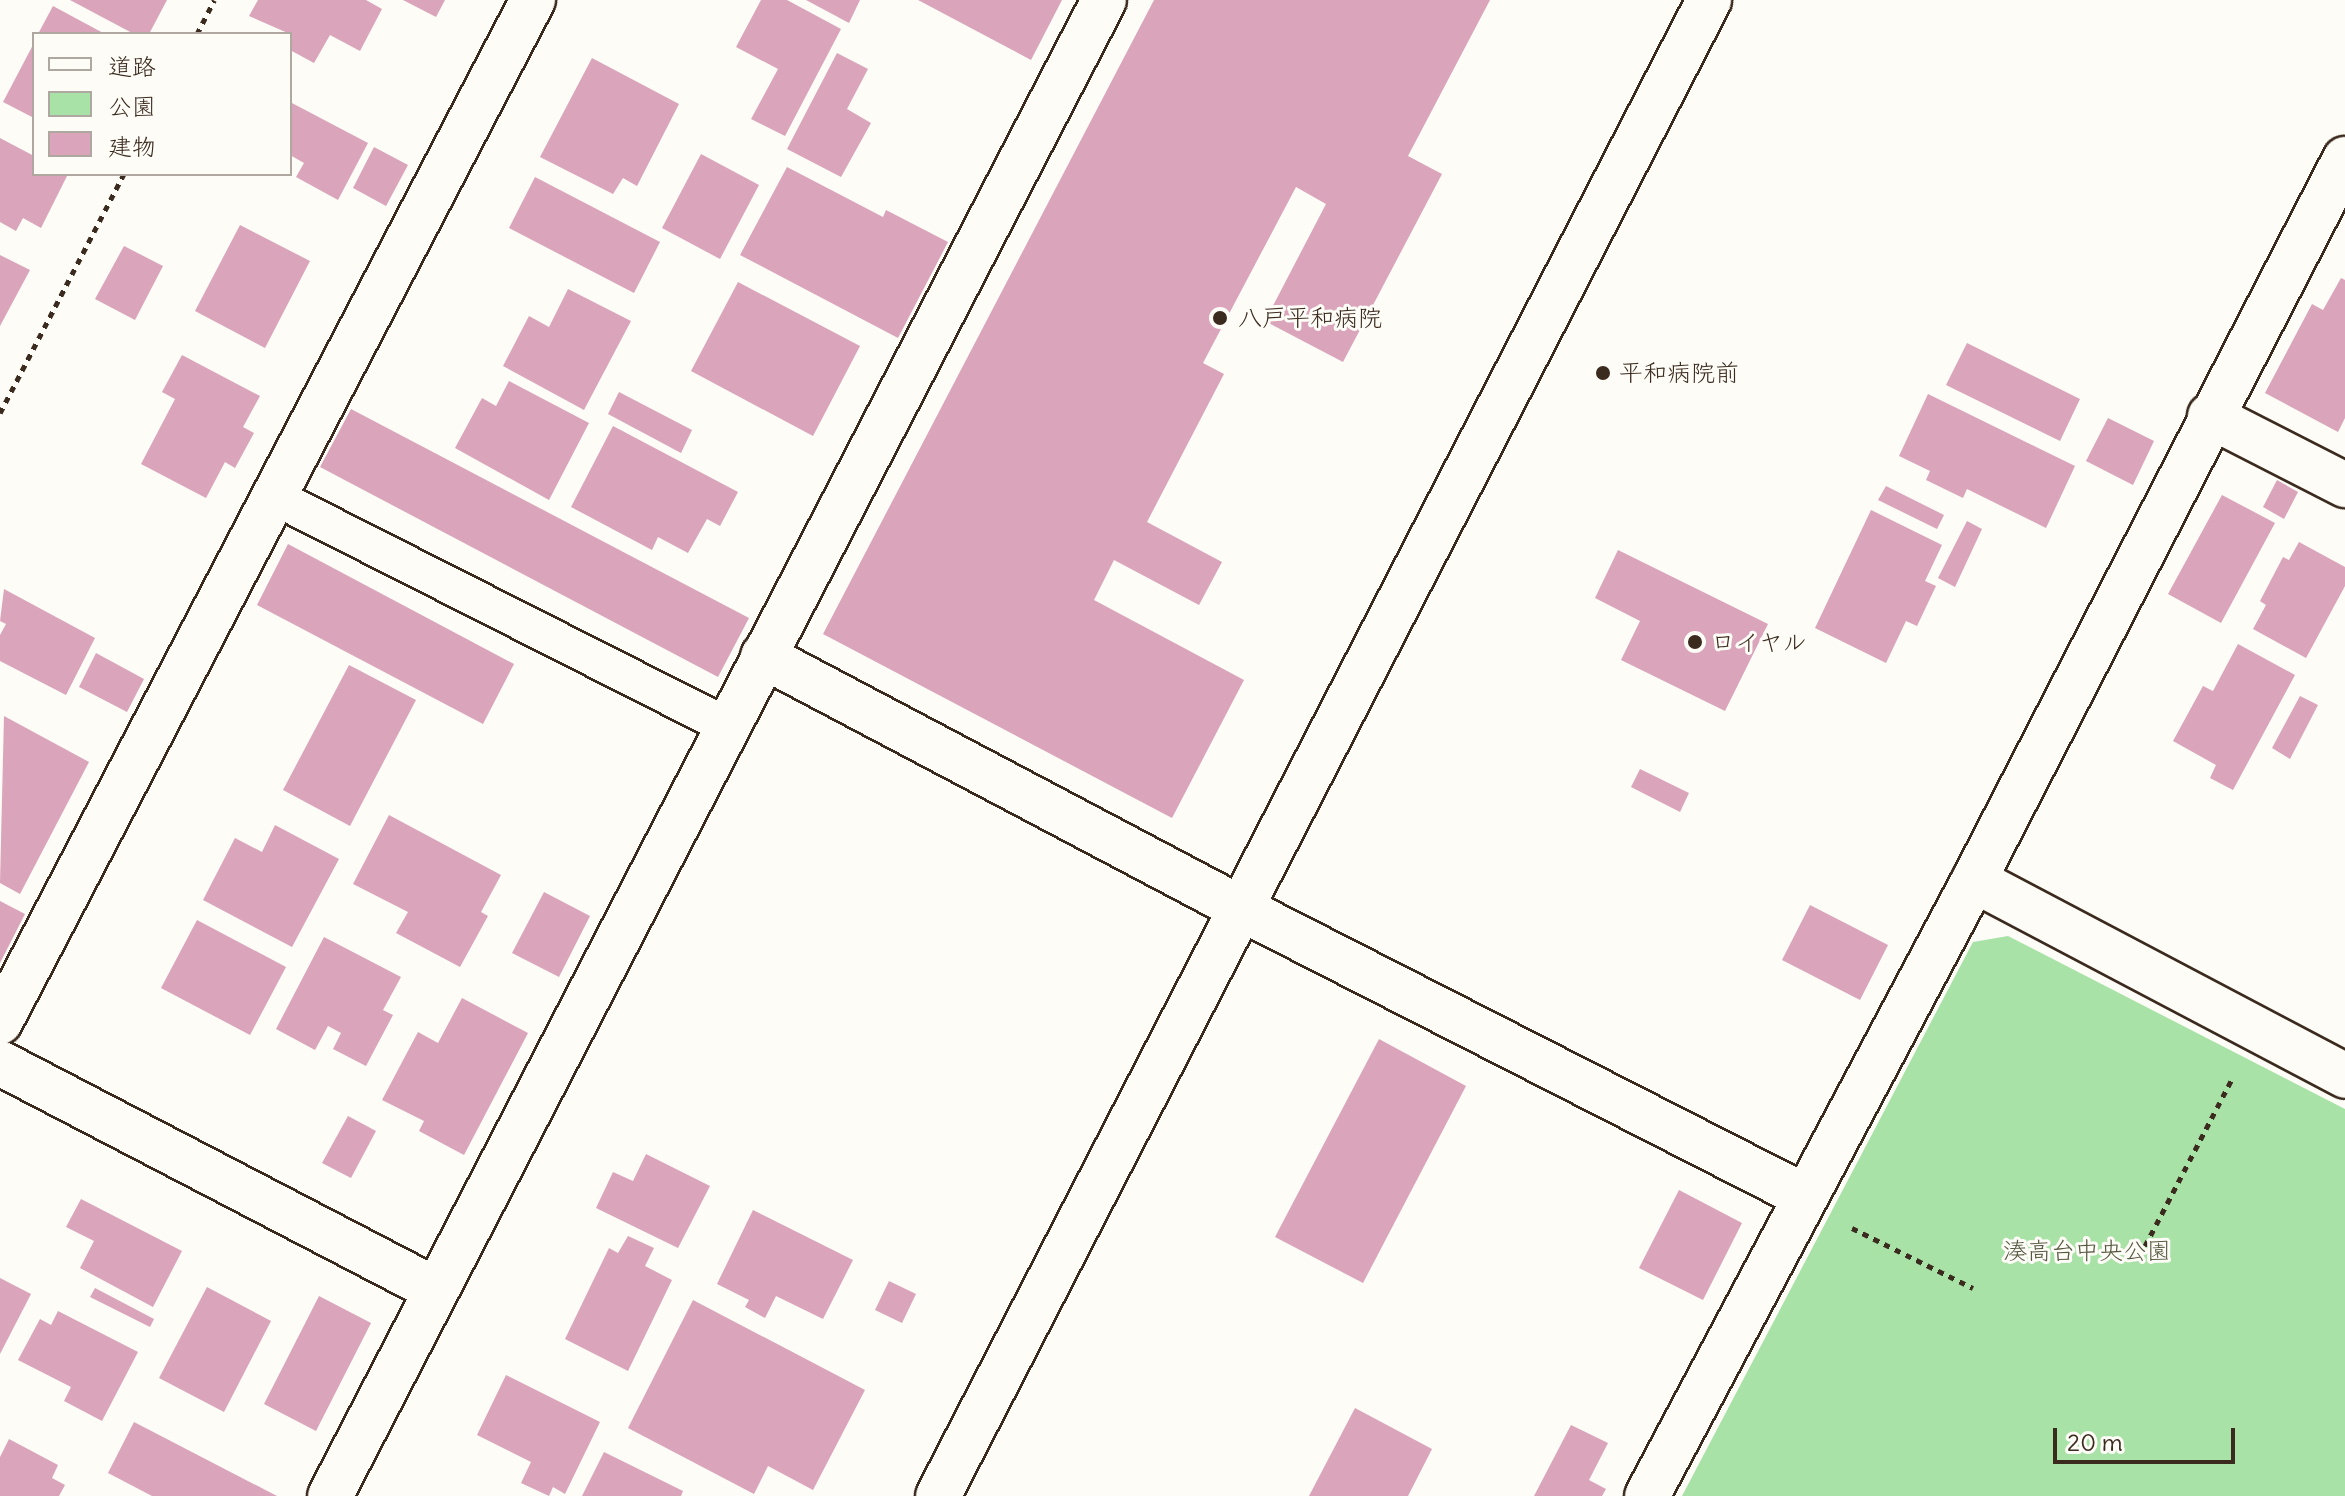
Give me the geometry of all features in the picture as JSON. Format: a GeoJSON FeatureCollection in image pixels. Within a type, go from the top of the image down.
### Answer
{"type":"FeatureCollection","features":[{"type":"Feature","properties":{"kind":"street"},"geometry":{"type":"LineString","coordinates":[[0,1022],[277,498],[533,0]]}},
{"type":"Feature","properties":{"kind":"street"},"geometry":{"type":"LineString","coordinates":[[330,1496],[725,725],[1104,0]]}},
{"type":"Feature","properties":{"kind":"street"},"geometry":{"type":"LineString","coordinates":[[938,1496],[1709,0]]}},
{"type":"Feature","properties":{"kind":"street"},"geometry":{"type":"LineString","coordinates":[[1647,1496],[1974,880],[2210,416],[2345,159]]}},
{"type":"Feature","properties":{"kind":"street"},"geometry":{"type":"LineString","coordinates":[[2210,416],[2345,485]]}},
{"type":"Feature","properties":{"kind":"street"},"geometry":{"type":"LineString","coordinates":[[763,656],[1803,1200]]}},
{"type":"Feature","properties":{"kind":"street"},"geometry":{"type":"LineString","coordinates":[[1974,880],[2345,1076]]}},
{"type":"Feature","properties":{"kind":"street"},"geometry":{"type":"LineString","coordinates":[[0,1063],[435,1289]]}},
{"type":"Feature","properties":{"kind":"lane"},"geometry":{"type":"LineString","coordinates":[[277,498],[725,725]]}},
{"type":"Feature","properties":{"kind":"path"},"geometry":{"type":"LineString","coordinates":[[198,32],[214,0]]}},
{"type":"Feature","properties":{"kind":"path"},"geometry":{"type":"LineString","coordinates":[[0,413],[123,176]]}},
{"type":"Feature","properties":{"kind":"path"},"geometry":{"type":"LineString","coordinates":[[2145,1246],[2258,1030]]}},
{"type":"Feature","properties":{"kind":"path"},"geometry":{"type":"LineString","coordinates":[[1803,1200],[1973,1288]]}},
{"type":"Feature","properties":{"kind":"green space","name":"湊高台中央公園"},"geometry":{"type":"Polygon","coordinates":[[[2008,936],[2345,1109],[2345,1496],[1682,1496],[1973,942],[2008,936]]]}},
{"type":"Feature","properties":{"kind":"building"},"geometry":{"type":"Polygon","coordinates":[[[70,0],[167,0],[150,32],[130,32],[70,0]]]}},
{"type":"Feature","properties":{"kind":"building"},"geometry":{"type":"Polygon","coordinates":[[[258,0],[366,0],[382,9],[360,51],[330,35],[314,63],[292,51],[292,32],[249,16],[258,0]]]}},
{"type":"Feature","properties":{"kind":"building"},"geometry":{"type":"Polygon","coordinates":[[[403,0],[445,0],[436,17],[403,0]]]}},
{"type":"Feature","properties":{"kind":"building"},"geometry":{"type":"Polygon","coordinates":[[[761,0],[787,0],[841,29],[785,136],[751,119],[778,69],[736,47],[761,0]]]}},
{"type":"Feature","properties":{"kind":"building"},"geometry":{"type":"Polygon","coordinates":[[[806,0],[860,0],[849,23],[806,0]]]}},
{"type":"Feature","properties":{"kind":"building"},"geometry":{"type":"Polygon","coordinates":[[[918,0],[1062,0],[1031,60],[918,0]]]}},
{"type":"Feature","properties":{"kind":"building","name":"八戸平和病院"},"geometry":{"type":"Polygon","coordinates":[[[1154,0],[1490,0],[1408,156],[1442,174],[1343,362],[1265,321],[1326,204],[1296,187],[1203,363],[1224,374],[1147,522],[1222,562],[1199,605],[1114,560],[1094,600],[1244,680],[1172,818],[823,634],[1154,0]]]}},
{"type":"Feature","properties":{"kind":"building"},"geometry":{"type":"Polygon","coordinates":[[[53,6],[101,32],[39,32],[53,6]]]}},
{"type":"Feature","properties":{"kind":"building"},"geometry":{"type":"Polygon","coordinates":[[[32,47],[32,117],[3,102],[32,47]]]}},
{"type":"Feature","properties":{"kind":"building"},"geometry":{"type":"Polygon","coordinates":[[[837,53],[868,69],[847,109],[871,123],[841,177],[787,149],[837,53]]]}},
{"type":"Feature","properties":{"kind":"building"},"geometry":{"type":"Polygon","coordinates":[[[592,58],[679,104],[637,186],[623,178],[613,194],[540,157],[592,58]]]}},
{"type":"Feature","properties":{"kind":"building"},"geometry":{"type":"Polygon","coordinates":[[[292,103],[368,143],[338,200],[296,177],[304,163],[292,156],[292,103]]]}},
{"type":"Feature","properties":{"kind":"building"},"geometry":{"type":"Polygon","coordinates":[[[0,138],[32,155],[32,176],[67,176],[41,228],[23,218],[16,231],[0,222],[0,138]]]}},
{"type":"Feature","properties":{"kind":"building"},"geometry":{"type":"Polygon","coordinates":[[[374,147],[408,165],[386,206],[353,188],[374,147]]]}},
{"type":"Feature","properties":{"kind":"building"},"geometry":{"type":"Polygon","coordinates":[[[701,154],[759,185],[720,259],[662,228],[701,154]]]}},
{"type":"Feature","properties":{"kind":"building"},"geometry":{"type":"Polygon","coordinates":[[[787,167],[883,217],[886,210],[948,242],[898,338],[740,255],[787,167]]]}},
{"type":"Feature","properties":{"kind":"building"},"geometry":{"type":"Polygon","coordinates":[[[535,177],[660,242],[634,293],[509,228],[535,177]]]}},
{"type":"Feature","properties":{"kind":"building"},"geometry":{"type":"Polygon","coordinates":[[[240,225],[310,261],[265,348],[195,311],[240,225]]]}},
{"type":"Feature","properties":{"kind":"building"},"geometry":{"type":"Polygon","coordinates":[[[124,246],[163,266],[135,320],[95,299],[124,246]]]}},
{"type":"Feature","properties":{"kind":"building"},"geometry":{"type":"Polygon","coordinates":[[[0,255],[30,270],[0,326],[0,255]]]}},
{"type":"Feature","properties":{"kind":"building"},"geometry":{"type":"Polygon","coordinates":[[[2341,278],[2345,280],[2345,418],[2338,432],[2265,393],[2312,304],[2323,310],[2341,278]]]}},
{"type":"Feature","properties":{"kind":"building"},"geometry":{"type":"Polygon","coordinates":[[[738,282],[860,346],[813,436],[691,371],[738,282]]]}},
{"type":"Feature","properties":{"kind":"building"},"geometry":{"type":"Polygon","coordinates":[[[568,289],[631,321],[584,410],[503,366],[529,316],[549,327],[568,289]]]}},
{"type":"Feature","properties":{"kind":"building"},"geometry":{"type":"Polygon","coordinates":[[[1967,343],[2080,399],[2060,441],[1946,385],[1967,343]]]}},
{"type":"Feature","properties":{"kind":"building"},"geometry":{"type":"Polygon","coordinates":[[[182,355],[260,396],[243,427],[254,433],[235,468],[225,462],[206,498],[141,464],[175,399],[162,392],[182,355]]]}},
{"type":"Feature","properties":{"kind":"building"},"geometry":{"type":"Polygon","coordinates":[[[509,381],[589,423],[549,500],[455,448],[482,398],[496,406],[509,381]]]}},
{"type":"Feature","properties":{"kind":"building"},"geometry":{"type":"Polygon","coordinates":[[[619,392],[692,430],[681,453],[608,414],[619,392]]]}},
{"type":"Feature","properties":{"kind":"building"},"geometry":{"type":"Polygon","coordinates":[[[1928,394],[2075,466],[2046,528],[1967,489],[1963,498],[1926,480],[1930,471],[1899,456],[1928,394]]]}},
{"type":"Feature","properties":{"kind":"building"},"geometry":{"type":"Polygon","coordinates":[[[351,409],[749,618],[718,677],[320,467],[351,409]]]}},
{"type":"Feature","properties":{"kind":"building"},"geometry":{"type":"Polygon","coordinates":[[[2108,418],[2154,441],[2133,485],[2086,461],[2108,418]]]}},
{"type":"Feature","properties":{"kind":"building"},"geometry":{"type":"Polygon","coordinates":[[[613,426],[738,492],[720,526],[707,519],[688,553],[658,537],[652,550],[571,507],[613,426]]]}},
{"type":"Feature","properties":{"kind":"building"},"geometry":{"type":"Polygon","coordinates":[[[2277,480],[2298,492],[2284,519],[2263,507],[2277,480]]]}},
{"type":"Feature","properties":{"kind":"building"},"geometry":{"type":"Polygon","coordinates":[[[1886,486],[1944,515],[1937,529],[1878,500],[1886,486]]]}},
{"type":"Feature","properties":{"kind":"building"},"geometry":{"type":"Polygon","coordinates":[[[2222,495],[2275,523],[2221,623],[2168,594],[2222,495]]]}},
{"type":"Feature","properties":{"kind":"building"},"geometry":{"type":"Polygon","coordinates":[[[1871,510],[1942,545],[1925,581],[1936,586],[1917,626],[1906,621],[1886,663],[1815,628],[1871,510]]]}},
{"type":"Feature","properties":{"kind":"building"},"geometry":{"type":"Polygon","coordinates":[[[1967,521],[1982,529],[1955,587],[1938,578],[1967,521]]]}},
{"type":"Feature","properties":{"kind":"building"},"geometry":{"type":"Polygon","coordinates":[[[2299,542],[2345,567],[2345,586],[2306,658],[2253,629],[2266,605],[2260,601],[2283,557],[2289,560],[2299,542]]]}},
{"type":"Feature","properties":{"kind":"building"},"geometry":{"type":"Polygon","coordinates":[[[288,544],[514,664],[483,724],[257,605],[288,544]]]}},
{"type":"Feature","properties":{"kind":"building","name":"ロイヤル"},"geometry":{"type":"Polygon","coordinates":[[[1618,550],[1768,624],[1725,711],[1621,660],[1640,621],[1595,598],[1618,550]]]}},
{"type":"Feature","properties":{"kind":"building"},"geometry":{"type":"Polygon","coordinates":[[[4,589],[95,638],[66,695],[0,661],[0,635],[6,624],[0,621],[4,589]]]}},
{"type":"Feature","properties":{"kind":"building"},"geometry":{"type":"Polygon","coordinates":[[[2238,644],[2295,675],[2233,790],[2210,778],[2216,765],[2173,741],[2203,686],[2213,691],[2238,644]]]}},
{"type":"Feature","properties":{"kind":"building"},"geometry":{"type":"Polygon","coordinates":[[[96,653],[144,679],[127,712],[79,687],[96,653]]]}},
{"type":"Feature","properties":{"kind":"building"},"geometry":{"type":"Polygon","coordinates":[[[349,665],[416,700],[350,826],[283,790],[349,665]]]}},
{"type":"Feature","properties":{"kind":"building"},"geometry":{"type":"Polygon","coordinates":[[[2300,696],[2318,705],[2290,759],[2272,748],[2300,696]]]}},
{"type":"Feature","properties":{"kind":"building"},"geometry":{"type":"Polygon","coordinates":[[[4,716],[89,762],[20,894],[0,883],[4,716]]]}},
{"type":"Feature","properties":{"kind":"building"},"geometry":{"type":"Polygon","coordinates":[[[1640,769],[1689,793],[1680,812],[1631,787],[1640,769]]]}},
{"type":"Feature","properties":{"kind":"building"},"geometry":{"type":"Polygon","coordinates":[[[389,815],[501,875],[481,912],[488,916],[460,967],[396,933],[408,912],[353,884],[389,815]]]}},
{"type":"Feature","properties":{"kind":"building"},"geometry":{"type":"Polygon","coordinates":[[[275,825],[339,859],[292,947],[203,900],[235,838],[262,852],[275,825]]]}},
{"type":"Feature","properties":{"kind":"building"},"geometry":{"type":"Polygon","coordinates":[[[544,892],[590,916],[559,977],[512,953],[544,892]]]}},
{"type":"Feature","properties":{"kind":"building"},"geometry":{"type":"Polygon","coordinates":[[[0,901],[25,914],[0,963],[0,901]]]}},
{"type":"Feature","properties":{"kind":"building"},"geometry":{"type":"Polygon","coordinates":[[[1810,905],[1888,945],[1860,1000],[1782,960],[1810,905]]]}},
{"type":"Feature","properties":{"kind":"building"},"geometry":{"type":"Polygon","coordinates":[[[197,920],[286,967],[250,1035],[161,988],[197,920]]]}},
{"type":"Feature","properties":{"kind":"building"},"geometry":{"type":"Polygon","coordinates":[[[324,937],[401,977],[383,1010],[393,1015],[366,1066],[333,1049],[341,1033],[328,1026],[315,1050],[276,1029],[324,937]]]}},
{"type":"Feature","properties":{"kind":"building"},"geometry":{"type":"Polygon","coordinates":[[[462,998],[528,1033],[464,1155],[419,1131],[424,1121],[382,1100],[418,1032],[438,1043],[462,998]]]}},
{"type":"Feature","properties":{"kind":"building"},"geometry":{"type":"Polygon","coordinates":[[[1379,1039],[1466,1086],[1363,1283],[1275,1237],[1379,1039]]]}},
{"type":"Feature","properties":{"kind":"building"},"geometry":{"type":"Polygon","coordinates":[[[348,1116],[376,1131],[351,1178],[322,1163],[348,1116]]]}},
{"type":"Feature","properties":{"kind":"building"},"geometry":{"type":"Polygon","coordinates":[[[646,1154],[710,1186],[678,1248],[596,1208],[613,1172],[633,1181],[646,1154]]]}},
{"type":"Feature","properties":{"kind":"building"},"geometry":{"type":"Polygon","coordinates":[[[1679,1190],[1742,1223],[1703,1300],[1639,1268],[1679,1190]]]}},
{"type":"Feature","properties":{"kind":"building"},"geometry":{"type":"Polygon","coordinates":[[[81,1199],[182,1251],[153,1307],[80,1268],[94,1241],[66,1227],[81,1199]]]}},
{"type":"Feature","properties":{"kind":"building"},"geometry":{"type":"Polygon","coordinates":[[[753,1210],[853,1260],[823,1319],[776,1296],[765,1318],[745,1307],[749,1300],[717,1284],[753,1210]]]}},
{"type":"Feature","properties":{"kind":"building"},"geometry":{"type":"Polygon","coordinates":[[[628,1236],[654,1248],[645,1266],[672,1280],[628,1371],[565,1339],[609,1248],[618,1253],[628,1236]]]}},
{"type":"Feature","properties":{"kind":"building"},"geometry":{"type":"Polygon","coordinates":[[[0,1278],[31,1294],[0,1354],[0,1278]]]}},
{"type":"Feature","properties":{"kind":"building"},"geometry":{"type":"Polygon","coordinates":[[[889,1281],[916,1294],[902,1323],[875,1310],[889,1281]]]}},
{"type":"Feature","properties":{"kind":"building"},"geometry":{"type":"Polygon","coordinates":[[[207,1287],[271,1321],[224,1412],[159,1378],[207,1287]]]}},
{"type":"Feature","properties":{"kind":"building"},"geometry":{"type":"Polygon","coordinates":[[[95,1288],[154,1319],[150,1327],[90,1297],[95,1288]]]}},
{"type":"Feature","properties":{"kind":"building"},"geometry":{"type":"Polygon","coordinates":[[[319,1296],[371,1323],[316,1431],[264,1404],[319,1296]]]}},
{"type":"Feature","properties":{"kind":"building"},"geometry":{"type":"Polygon","coordinates":[[[693,1300],[865,1390],[813,1490],[768,1466],[754,1494],[628,1428],[693,1300]]]}},
{"type":"Feature","properties":{"kind":"building"},"geometry":{"type":"Polygon","coordinates":[[[58,1311],[138,1352],[102,1421],[64,1401],[71,1387],[18,1360],[40,1319],[51,1325],[58,1311]]]}},
{"type":"Feature","properties":{"kind":"building"},"geometry":{"type":"Polygon","coordinates":[[[506,1375],[600,1422],[565,1494],[553,1487],[549,1496],[521,1483],[531,1462],[477,1435],[506,1375]]]}},
{"type":"Feature","properties":{"kind":"building"},"geometry":{"type":"Polygon","coordinates":[[[1355,1408],[1432,1449],[1408,1496],[1309,1496],[1355,1408]]]}},
{"type":"Feature","properties":{"kind":"building"},"geometry":{"type":"Polygon","coordinates":[[[134,1422],[277,1496],[152,1496],[108,1473],[134,1422]]]}},
{"type":"Feature","properties":{"kind":"building"},"geometry":{"type":"Polygon","coordinates":[[[1571,1425],[1608,1443],[1589,1480],[1606,1489],[1602,1496],[1534,1496],[1571,1425]]]}},
{"type":"Feature","properties":{"kind":"building"},"geometry":{"type":"Polygon","coordinates":[[[9,1439],[58,1465],[52,1478],[65,1485],[59,1496],[0,1496],[0,1457],[9,1439]]]}},
{"type":"Feature","properties":{"kind":"building"},"geometry":{"type":"Polygon","coordinates":[[[604,1452],[683,1491],[681,1496],[582,1496],[604,1452]]]}},
{"type":"Feature","properties":{"kind":"place","name":"八戸平和病院"},"geometry":{"type":"Point","coordinates":[1220,318]}},
{"type":"Feature","properties":{"kind":"place","name":"平和病院前"},"geometry":{"type":"Point","coordinates":[1603,373]}},
{"type":"Feature","properties":{"kind":"place","name":"ロイヤル"},"geometry":{"type":"Point","coordinates":[1695,642]}}]}
